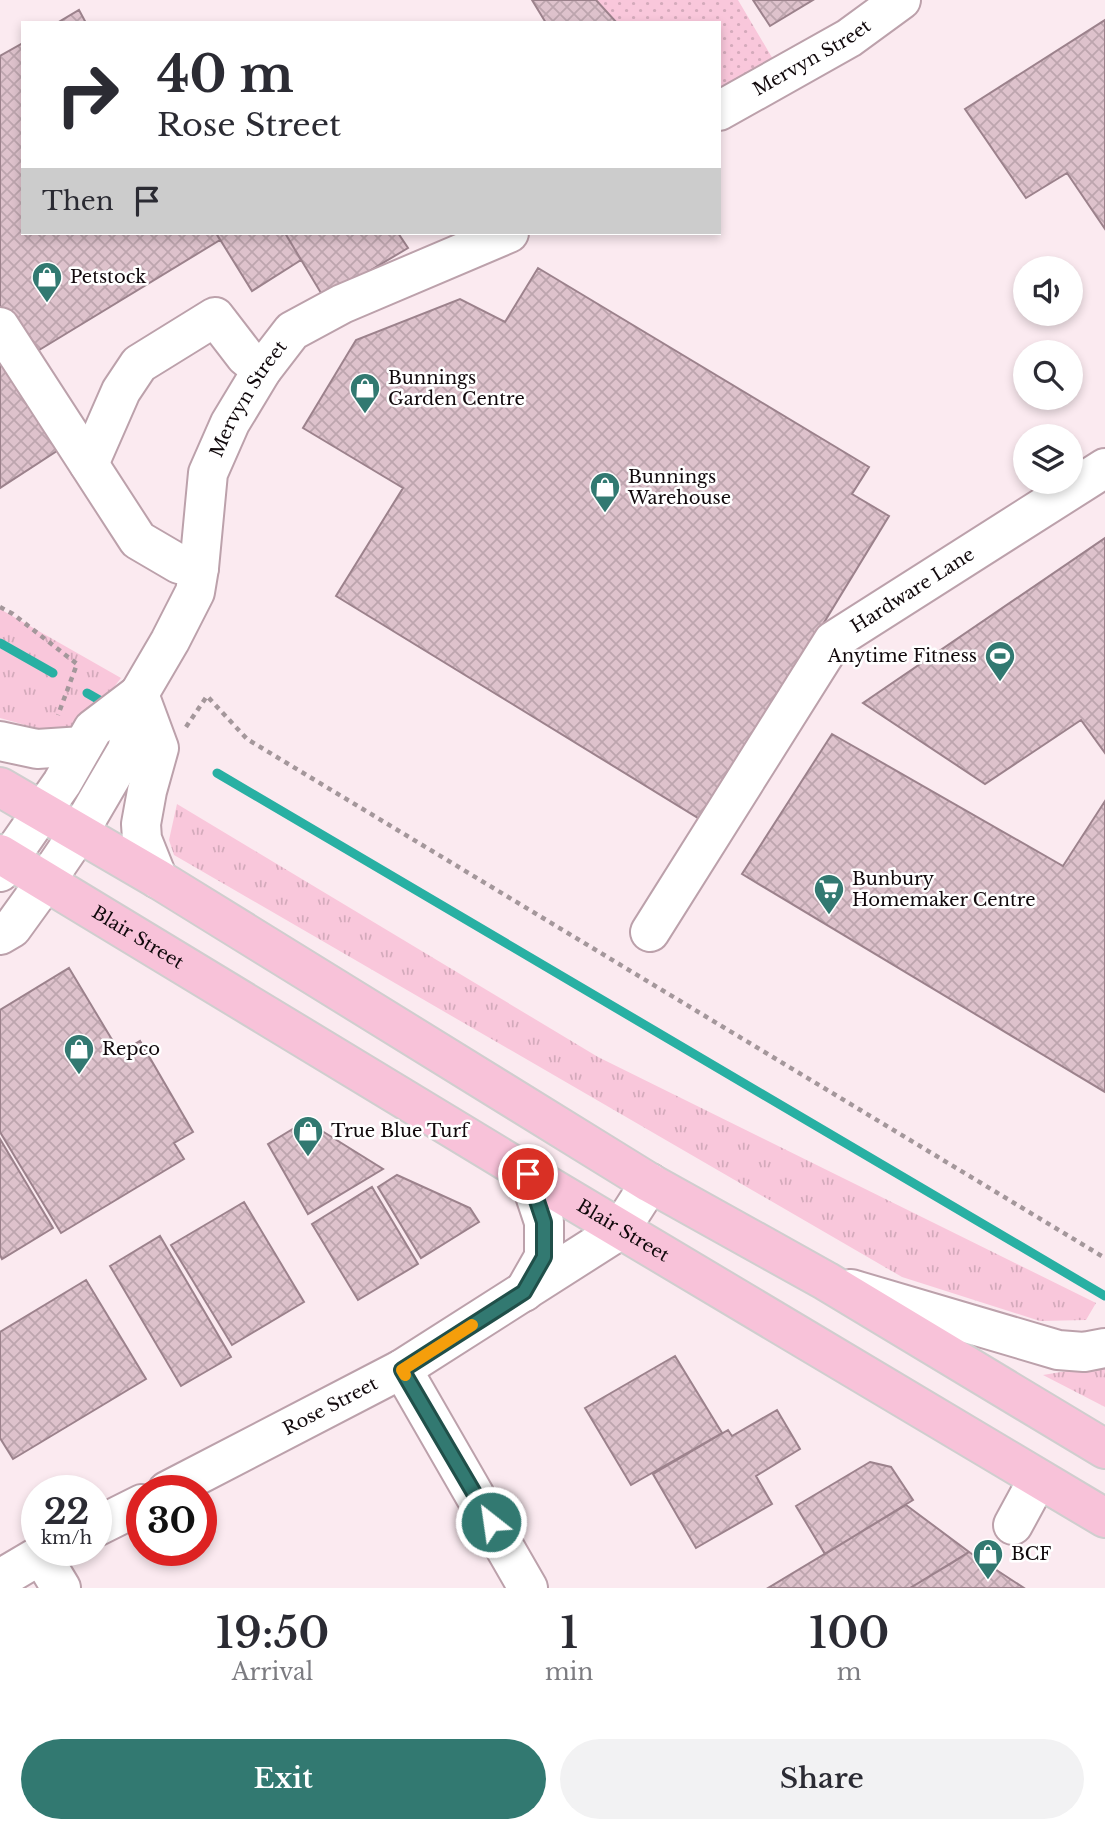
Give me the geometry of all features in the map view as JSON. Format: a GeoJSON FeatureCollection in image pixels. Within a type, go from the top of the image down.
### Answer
{"type":"FeatureCollection","features":[{"type":"Feature","properties":{"kind":"main road"},"geometry":{"type":"LineString","coordinates":[[0,787],[158,879],[650,1183],[825,1281],[1105,1449]]}},
{"type":"Feature","properties":{"kind":"main road","name":"Blair Street"},"geometry":{"type":"LineString","coordinates":[[3,862],[46,881],[621,1230],[1105,1518]]}},
{"type":"Feature","properties":{"kind":"street","name":"Mervyn Street"},"geometry":{"type":"LineString","coordinates":[[721,110],[849,38],[901,0]]}},
{"type":"Feature","properties":{"kind":"street","name":"Mervyn Street"},"geometry":{"type":"LineString","coordinates":[[0,935],[12,928],[46,881],[78,834],[127,750],[139,694],[195,592],[208,473],[230,423],[262,370],[292,331],[342,304],[506,235]]}},
{"type":"Feature","properties":{"kind":"street"},"geometry":{"type":"LineString","coordinates":[[89,464],[121,391],[139,364],[215,317],[245,356],[262,370]]}},
{"type":"Feature","properties":{"kind":"street"},"geometry":{"type":"LineString","coordinates":[[0,327],[138,540],[179,564],[199,568]]}},
{"type":"Feature","properties":{"kind":"street","name":"Hardware Lane"},"geometry":{"type":"LineString","coordinates":[[650,932],[833,641],[1105,468]]}},
{"type":"Feature","properties":{"kind":"street","name":"Mervyn Street"},"geometry":{"type":"LineString","coordinates":[[3,862],[42,813],[93,729],[139,694]]}},
{"type":"Feature","properties":{"kind":"street"},"geometry":{"type":"LineString","coordinates":[[139,694],[159,748],[141,824],[142,839],[158,879]]}},
{"type":"Feature","properties":{"kind":"street"},"geometry":{"type":"LineString","coordinates":[[0,741],[37,749],[83,746]]}},
{"type":"Feature","properties":{"kind":"street","name":"Rose Street"},"geometry":{"type":"LineString","coordinates":[[524,1292],[544,1257],[544,1222],[528,1174]]}},
{"type":"Feature","properties":{"kind":"street","name":"Rose Street"},"geometry":{"type":"LineString","coordinates":[[198,1475],[402,1370],[621,1230],[650,1183]]}},
{"type":"Feature","properties":{"kind":"street"},"geometry":{"type":"LineString","coordinates":[[825,1281],[1058,1350],[1084,1352],[1105,1348]]}},
{"type":"Feature","properties":{"kind":"street"},"geometry":{"type":"LineString","coordinates":[[402,1370],[528,1588]]}},
{"type":"Feature","properties":{"kind":"street"},"geometry":{"type":"LineString","coordinates":[[1013,1525],[1038,1479]]}},
{"type":"Feature","properties":{"kind":"street"},"geometry":{"type":"LineString","coordinates":[[0,1579],[22,1566]]}},
{"type":"Feature","properties":{"kind":"street"},"geometry":{"type":"LineString","coordinates":[[51,1566],[61,1588]]}},
{"type":"Feature","properties":{"kind":"path"},"geometry":{"type":"LineString","coordinates":[[0,607],[13,614],[77,664],[58,716],[37,749]]}},
{"type":"Feature","properties":{"kind":"path"},"geometry":{"type":"LineString","coordinates":[[182,737],[207,696],[247,739],[1105,1258]]}},
{"type":"Feature","properties":{"kind":"green space"},"geometry":{"type":"Polygon","coordinates":[[[596,0],[738,0],[777,66],[721,100],[721,21],[615,21],[596,0]]]}},
{"type":"Feature","properties":{"kind":"green space"},"geometry":{"type":"Polygon","coordinates":[[[0,609],[121,678],[85,724],[47,731],[0,718],[0,609]]]}},
{"type":"Feature","properties":{"kind":"green space"},"geometry":{"type":"Polygon","coordinates":[[[177,804],[598,1057],[1096,1303],[1086,1320],[1040,1321],[902,1277],[174,855],[169,840],[177,804]]]}},
{"type":"Feature","properties":{"kind":"green space"},"geometry":{"type":"Polygon","coordinates":[[[1105,1361],[1105,1407],[1043,1375],[1091,1367],[1105,1361]]]}},
{"type":"Feature","properties":{"kind":"building"},"geometry":{"type":"Polygon","coordinates":[[[532,0],[596,0],[615,21],[545,21],[532,0]]]}},
{"type":"Feature","properties":{"kind":"building"},"geometry":{"type":"Polygon","coordinates":[[[753,0],[813,0],[770,26],[753,0]]]}},
{"type":"Feature","properties":{"kind":"building"},"geometry":{"type":"Polygon","coordinates":[[[79,10],[85,21],[60,21],[79,10]]]}},
{"type":"Feature","properties":{"kind":"building"},"geometry":{"type":"Polygon","coordinates":[[[1105,20],[1105,229],[1067,173],[1026,198],[965,109],[1105,20]]]}},
{"type":"Feature","properties":{"kind":"building"},"geometry":{"type":"Polygon","coordinates":[[[21,44],[21,235],[217,235],[220,240],[31,355],[0,306],[0,56],[21,44]]]}},
{"type":"Feature","properties":{"kind":"building"},"geometry":{"type":"Polygon","coordinates":[[[217,235],[286,235],[301,260],[252,291],[217,235]]]}},
{"type":"Feature","properties":{"kind":"building"},"geometry":{"type":"Polygon","coordinates":[[[286,235],[399,235],[408,248],[324,298],[286,235]]]}},
{"type":"Feature","properties":{"kind":"building"},"geometry":{"type":"Polygon","coordinates":[[[538,268],[869,467],[852,494],[889,516],[703,821],[336,596],[403,488],[303,428],[356,340],[460,299],[505,322],[538,268]]]}},
{"type":"Feature","properties":{"kind":"building"},"geometry":{"type":"Polygon","coordinates":[[[0,357],[60,449],[0,488],[0,357]]]}},
{"type":"Feature","properties":{"kind":"building"},"geometry":{"type":"Polygon","coordinates":[[[1105,538],[1105,753],[1081,720],[985,784],[863,703],[1105,538]]]}},
{"type":"Feature","properties":{"kind":"building"},"geometry":{"type":"Polygon","coordinates":[[[832,734],[1063,866],[1105,801],[1105,1092],[742,874],[832,734]]]}},
{"type":"Feature","properties":{"kind":"building"},"geometry":{"type":"Polygon","coordinates":[[[69,968],[120,1053],[140,1041],[193,1132],[174,1143],[184,1159],[61,1233],[0,1132],[0,1010],[69,968]]]}},
{"type":"Feature","properties":{"kind":"building"},"geometry":{"type":"Polygon","coordinates":[[[306,1121],[383,1169],[308,1214],[268,1144],[306,1121]]]}},
{"type":"Feature","properties":{"kind":"building"},"geometry":{"type":"Polygon","coordinates":[[[0,1139],[53,1228],[2,1259],[0,1255],[0,1139]]]}},
{"type":"Feature","properties":{"kind":"building"},"geometry":{"type":"Polygon","coordinates":[[[397,1175],[470,1208],[479,1222],[421,1258],[378,1187],[397,1175]]]}},
{"type":"Feature","properties":{"kind":"building"},"geometry":{"type":"Polygon","coordinates":[[[372,1187],[418,1264],[358,1300],[312,1224],[372,1187]]]}},
{"type":"Feature","properties":{"kind":"building"},"geometry":{"type":"Polygon","coordinates":[[[244,1202],[304,1302],[232,1345],[171,1245],[244,1202]]]}},
{"type":"Feature","properties":{"kind":"building"},"geometry":{"type":"Polygon","coordinates":[[[160,1236],[231,1357],[181,1386],[110,1266],[160,1236]]]}},
{"type":"Feature","properties":{"kind":"building"},"geometry":{"type":"Polygon","coordinates":[[[86,1280],[146,1379],[13,1459],[0,1438],[0,1332],[86,1280]]]}},
{"type":"Feature","properties":{"kind":"building"},"geometry":{"type":"Polygon","coordinates":[[[675,1356],[722,1433],[631,1485],[585,1408],[675,1356]]]}},
{"type":"Feature","properties":{"kind":"building"},"geometry":{"type":"Polygon","coordinates":[[[777,1410],[800,1449],[756,1476],[772,1504],[696,1548],[653,1474],[728,1430],[732,1436],[777,1410]]]}},
{"type":"Feature","properties":{"kind":"building"},"geometry":{"type":"Polygon","coordinates":[[[870,1462],[891,1467],[913,1500],[825,1554],[796,1506],[870,1462]]]}},
{"type":"Feature","properties":{"kind":"building"},"geometry":{"type":"Polygon","coordinates":[[[906,1505],[969,1552],[910,1588],[768,1588],[906,1505]]]}},
{"type":"Feature","properties":{"kind":"building"},"geometry":{"type":"Polygon","coordinates":[[[969,1552],[1024,1588],[910,1588],[952,1563],[969,1552]]]}},
{"type":"Feature","properties":{"kind":"waterway"},"geometry":{"type":"LineString","coordinates":[[0,643],[53,673]]}},
{"type":"Feature","properties":{"kind":"waterway"},"geometry":{"type":"LineString","coordinates":[[87,693],[108,705]]}},
{"type":"Feature","properties":{"kind":"waterway"},"geometry":{"type":"LineString","coordinates":[[217,773],[1105,1296]]}},
{"type":"Feature","properties":{"kind":"slow traffic"},"geometry":{"type":"LineString","coordinates":[[405,1375],[402,1370],[472,1325]]}},
{"type":"Feature","properties":{"kind":"place","name":"Petstock"},"geometry":{"type":"Point","coordinates":[47,304]}},
{"type":"Feature","properties":{"kind":"place","name":"Bunnings Garden Centre"},"geometry":{"type":"Point","coordinates":[365,415]}},
{"type":"Feature","properties":{"kind":"place","name":"Bunnings Warehouse"},"geometry":{"type":"Point","coordinates":[605,514]}},
{"type":"Feature","properties":{"kind":"place","name":"Anytime Fitness"},"geometry":{"type":"Point","coordinates":[1000,683]}},
{"type":"Feature","properties":{"kind":"place","name":"Bunbury Homemaker Centre"},"geometry":{"type":"Point","coordinates":[829,916]}},
{"type":"Feature","properties":{"kind":"place","name":"Repco"},"geometry":{"type":"Point","coordinates":[79,1076]}},
{"type":"Feature","properties":{"kind":"place","name":"True Blue Turf"},"geometry":{"type":"Point","coordinates":[308,1158]}},
{"type":"Feature","properties":{"kind":"place","name":"BCF"},"geometry":{"type":"Point","coordinates":[988,1581]}},
{"type":"Feature","properties":{"kind":"route"},"geometry":{"type":"LineString","coordinates":[[491,1522],[402,1370],[524,1292],[544,1257],[544,1222],[528,1174]]}}]}
